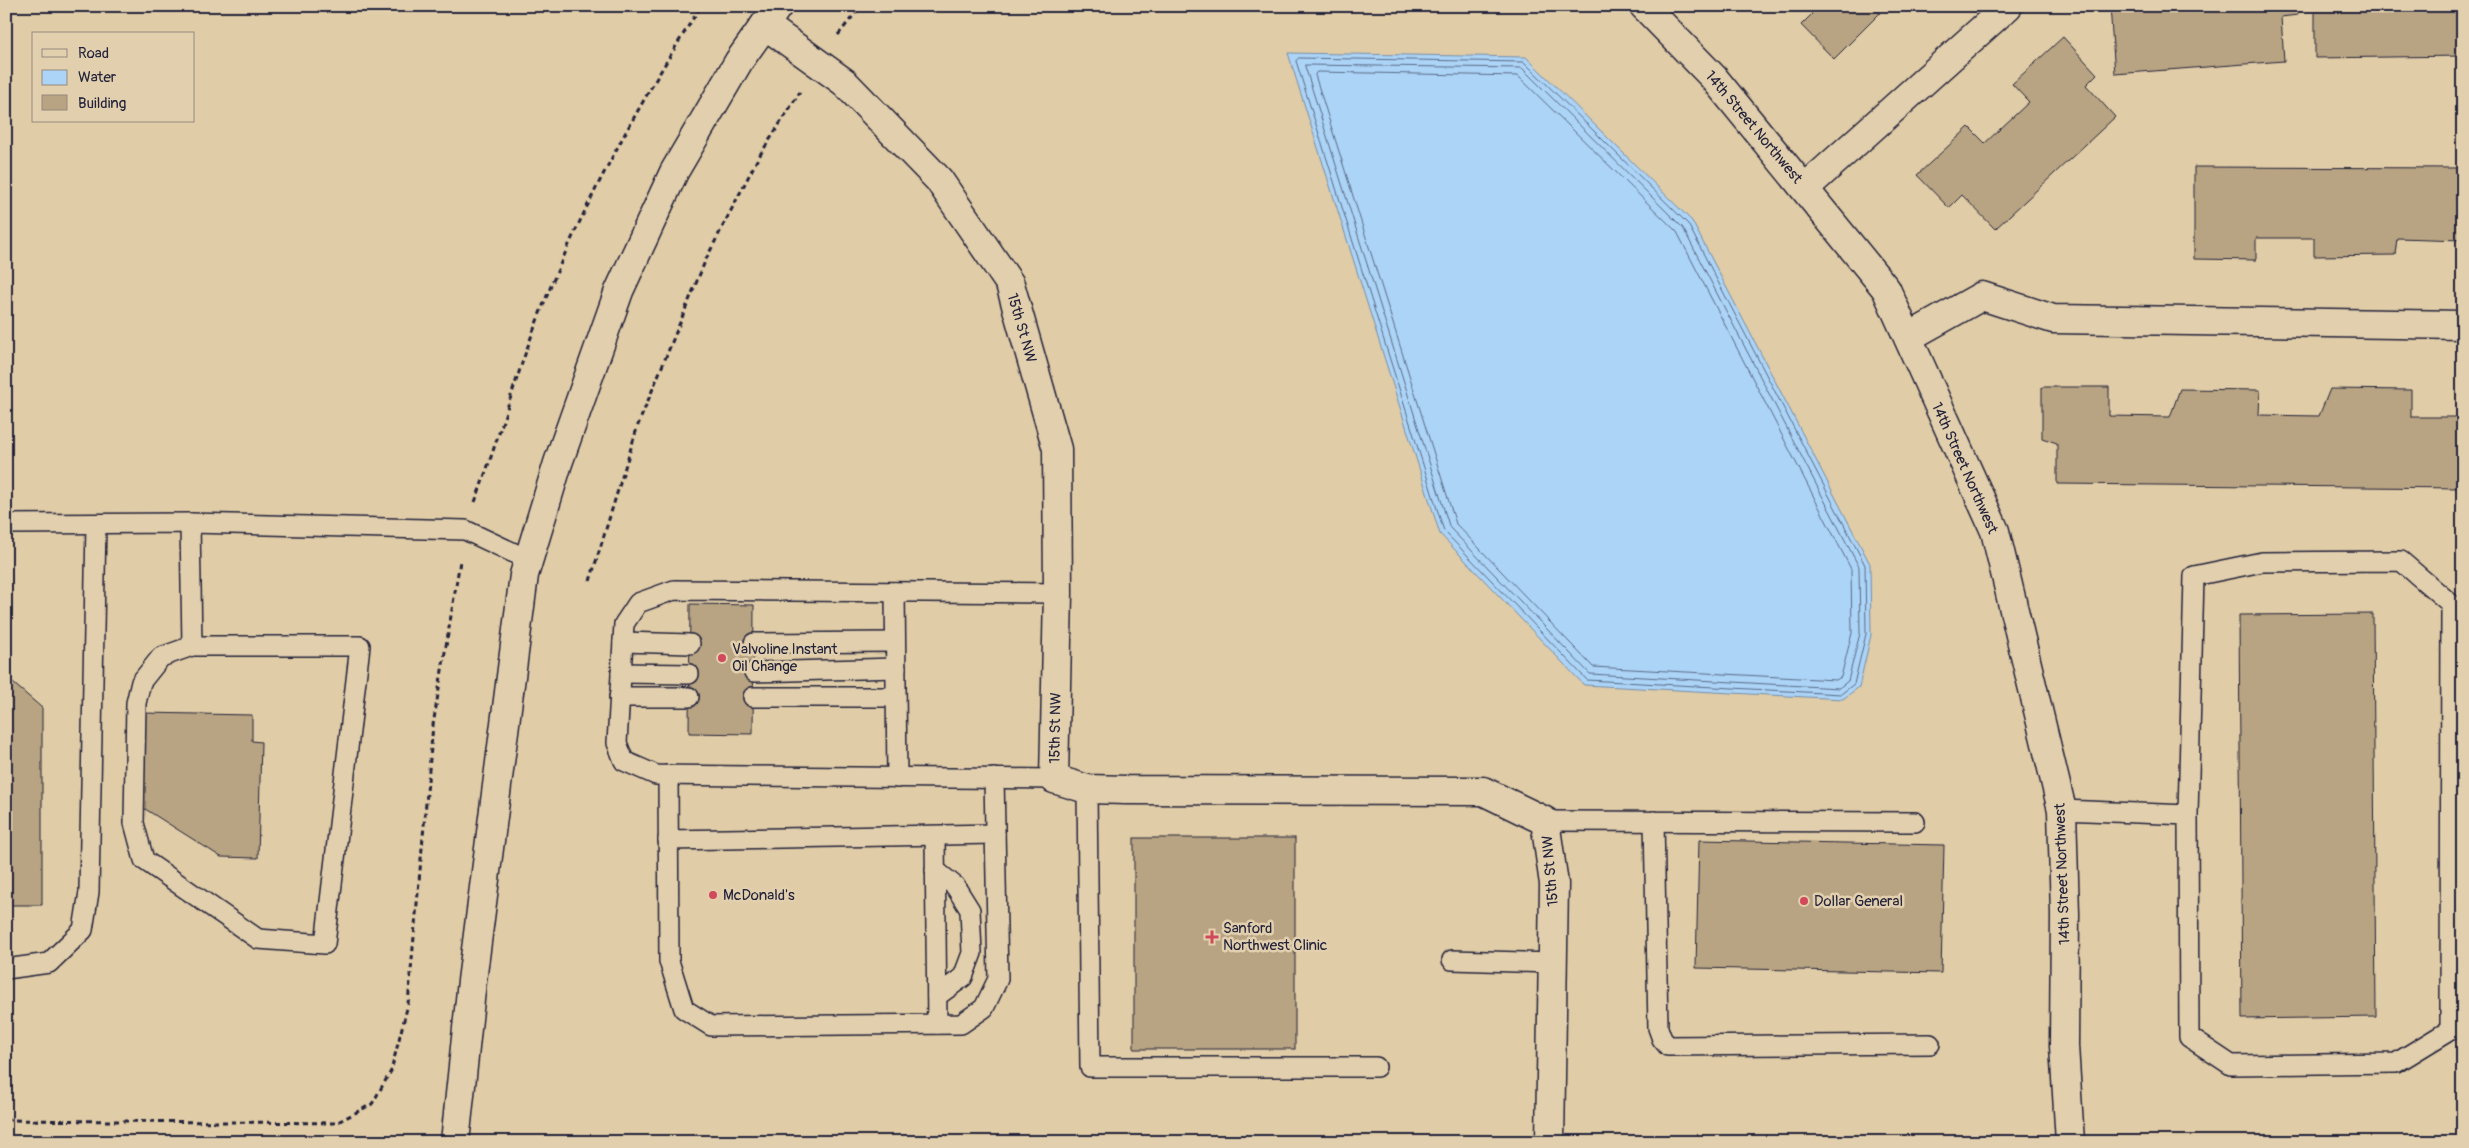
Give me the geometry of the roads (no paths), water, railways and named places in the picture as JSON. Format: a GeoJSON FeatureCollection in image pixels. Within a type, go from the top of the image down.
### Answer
{"type":"FeatureCollection","features":[{"type":"Feature","properties":{"kind":"street","name":"14th Street Northwest"},"geometry":{"type":"LineString","coordinates":[[1644,6],[1714,78],[1886,288],[1952,439],[1995,531],[2062,810],[2065,914],[2064,1046],[2070,1142]]}},
{"type":"Feature","properties":{"kind":"street"},"geometry":{"type":"LineString","coordinates":[[1805,188],[2008,6]]}},
{"type":"Feature","properties":{"kind":"street"},"geometry":{"type":"LineString","coordinates":[[455,1142],[472,981],[524,576],[558,463],[619,291],[674,172],[739,62],[771,16]]}},
{"type":"Feature","properties":{"kind":"street","name":"15th St NW"},"geometry":{"type":"LineString","coordinates":[[771,16],[818,63],[844,82],[939,180],[1010,284],[1057,449],[1058,593],[1054,779],[1088,789],[1483,792],[1544,821],[1554,884],[1550,1142]]}},
{"type":"Feature","properties":{"kind":"street"},"geometry":{"type":"LineString","coordinates":[[1909,337],[1982,296],[2053,319],[2463,325]]}},
{"type":"Feature","properties":{"kind":"lane"},"geometry":{"type":"LineString","coordinates":[[190,523],[192,646]]}},
{"type":"Feature","properties":{"kind":"lane"},"geometry":{"type":"LineString","coordinates":[[6,524],[190,523],[465,530],[529,560]]}},
{"type":"Feature","properties":{"kind":"lane"},"geometry":{"type":"LineString","coordinates":[[6,969],[49,963],[83,930],[90,892],[92,644],[96,524]]}},
{"type":"Feature","properties":{"kind":"lane"},"geometry":{"type":"LineString","coordinates":[[2401,560],[2451,604],[2450,1030],[2396,1063],[2230,1065],[2189,1037],[2188,815],[2194,576],[2262,562],[2401,560]]}},
{"type":"Feature","properties":{"kind":"lane"},"geometry":{"type":"LineString","coordinates":[[1054,779],[668,775],[646,772],[624,761],[617,743],[624,624],[638,603],[674,590],[1058,593]]}},
{"type":"Feature","properties":{"kind":"lane"},"geometry":{"type":"LineString","coordinates":[[895,592],[897,778]]}},
{"type":"Feature","properties":{"kind":"lane"},"geometry":{"type":"LineString","coordinates":[[624,642],[690,644]]}},
{"type":"Feature","properties":{"kind":"lane"},"geometry":{"type":"LineString","coordinates":[[754,643],[895,642]]}},
{"type":"Feature","properties":{"kind":"lane"},"geometry":{"type":"LineString","coordinates":[[192,646],[360,646],[324,944],[258,939],[144,860],[134,823],[136,703],[141,682],[161,658],[192,646]]}},
{"type":"Feature","properties":{"kind":"lane"},"geometry":{"type":"LineString","coordinates":[[754,672],[896,668]]}},
{"type":"Feature","properties":{"kind":"lane"},"geometry":{"type":"LineString","coordinates":[[621,673],[690,674]]}},
{"type":"Feature","properties":{"kind":"lane"},"geometry":{"type":"LineString","coordinates":[[753,697],[896,696]]}},
{"type":"Feature","properties":{"kind":"lane"},"geometry":{"type":"LineString","coordinates":[[619,697],[689,697]]}},
{"type":"Feature","properties":{"kind":"lane"},"geometry":{"type":"LineString","coordinates":[[668,775],[669,961],[684,1009],[711,1026],[962,1024],[984,1008],[998,979],[994,778]]}},
{"type":"Feature","properties":{"kind":"lane"},"geometry":{"type":"LineString","coordinates":[[1088,789],[1090,1067],[1376,1067]]}},
{"type":"Feature","properties":{"kind":"lane"},"geometry":{"type":"LineString","coordinates":[[2062,810],[2188,815]]}},
{"type":"Feature","properties":{"kind":"lane"},"geometry":{"type":"LineString","coordinates":[[1544,821],[1915,822]]}},
{"type":"Feature","properties":{"kind":"lane"},"geometry":{"type":"LineString","coordinates":[[1654,821],[1658,1028],[1662,1039],[1668,1046],[1930,1044]]}},
{"type":"Feature","properties":{"kind":"lane"},"geometry":{"type":"LineString","coordinates":[[668,840],[935,837],[995,834]]}},
{"type":"Feature","properties":{"kind":"lane"},"geometry":{"type":"LineString","coordinates":[[935,837],[937,1024]]}},
{"type":"Feature","properties":{"kind":"lane"},"geometry":{"type":"LineString","coordinates":[[935,870],[955,886],[970,910],[972,953],[963,977],[937,996]]}},
{"type":"Feature","properties":{"kind":"lane"},"geometry":{"type":"LineString","coordinates":[[1452,960],[1553,963]]}},
{"type":"Feature","properties":{"kind":"water"},"geometry":{"type":"Polygon","coordinates":[[[1288,53],[1526,57],[1692,221],[1870,564],[1871,635],[1859,687],[1843,699],[1584,685],[1440,534],[1288,53]]]}},
{"type":"Feature","properties":{"kind":"place","name":"Valvoline Instant Oil Change"},"geometry":{"type":"Point","coordinates":[722,658]}},
{"type":"Feature","properties":{"kind":"place","name":"McDonald's"},"geometry":{"type":"Point","coordinates":[713,895]}},
{"type":"Feature","properties":{"kind":"place","name":"Dollar General"},"geometry":{"type":"Point","coordinates":[1804,901]}},
{"type":"Feature","properties":{"kind":"place","name":"Sanford Northwest Clinic"},"geometry":{"type":"Point","coordinates":[1212,937]}}]}
